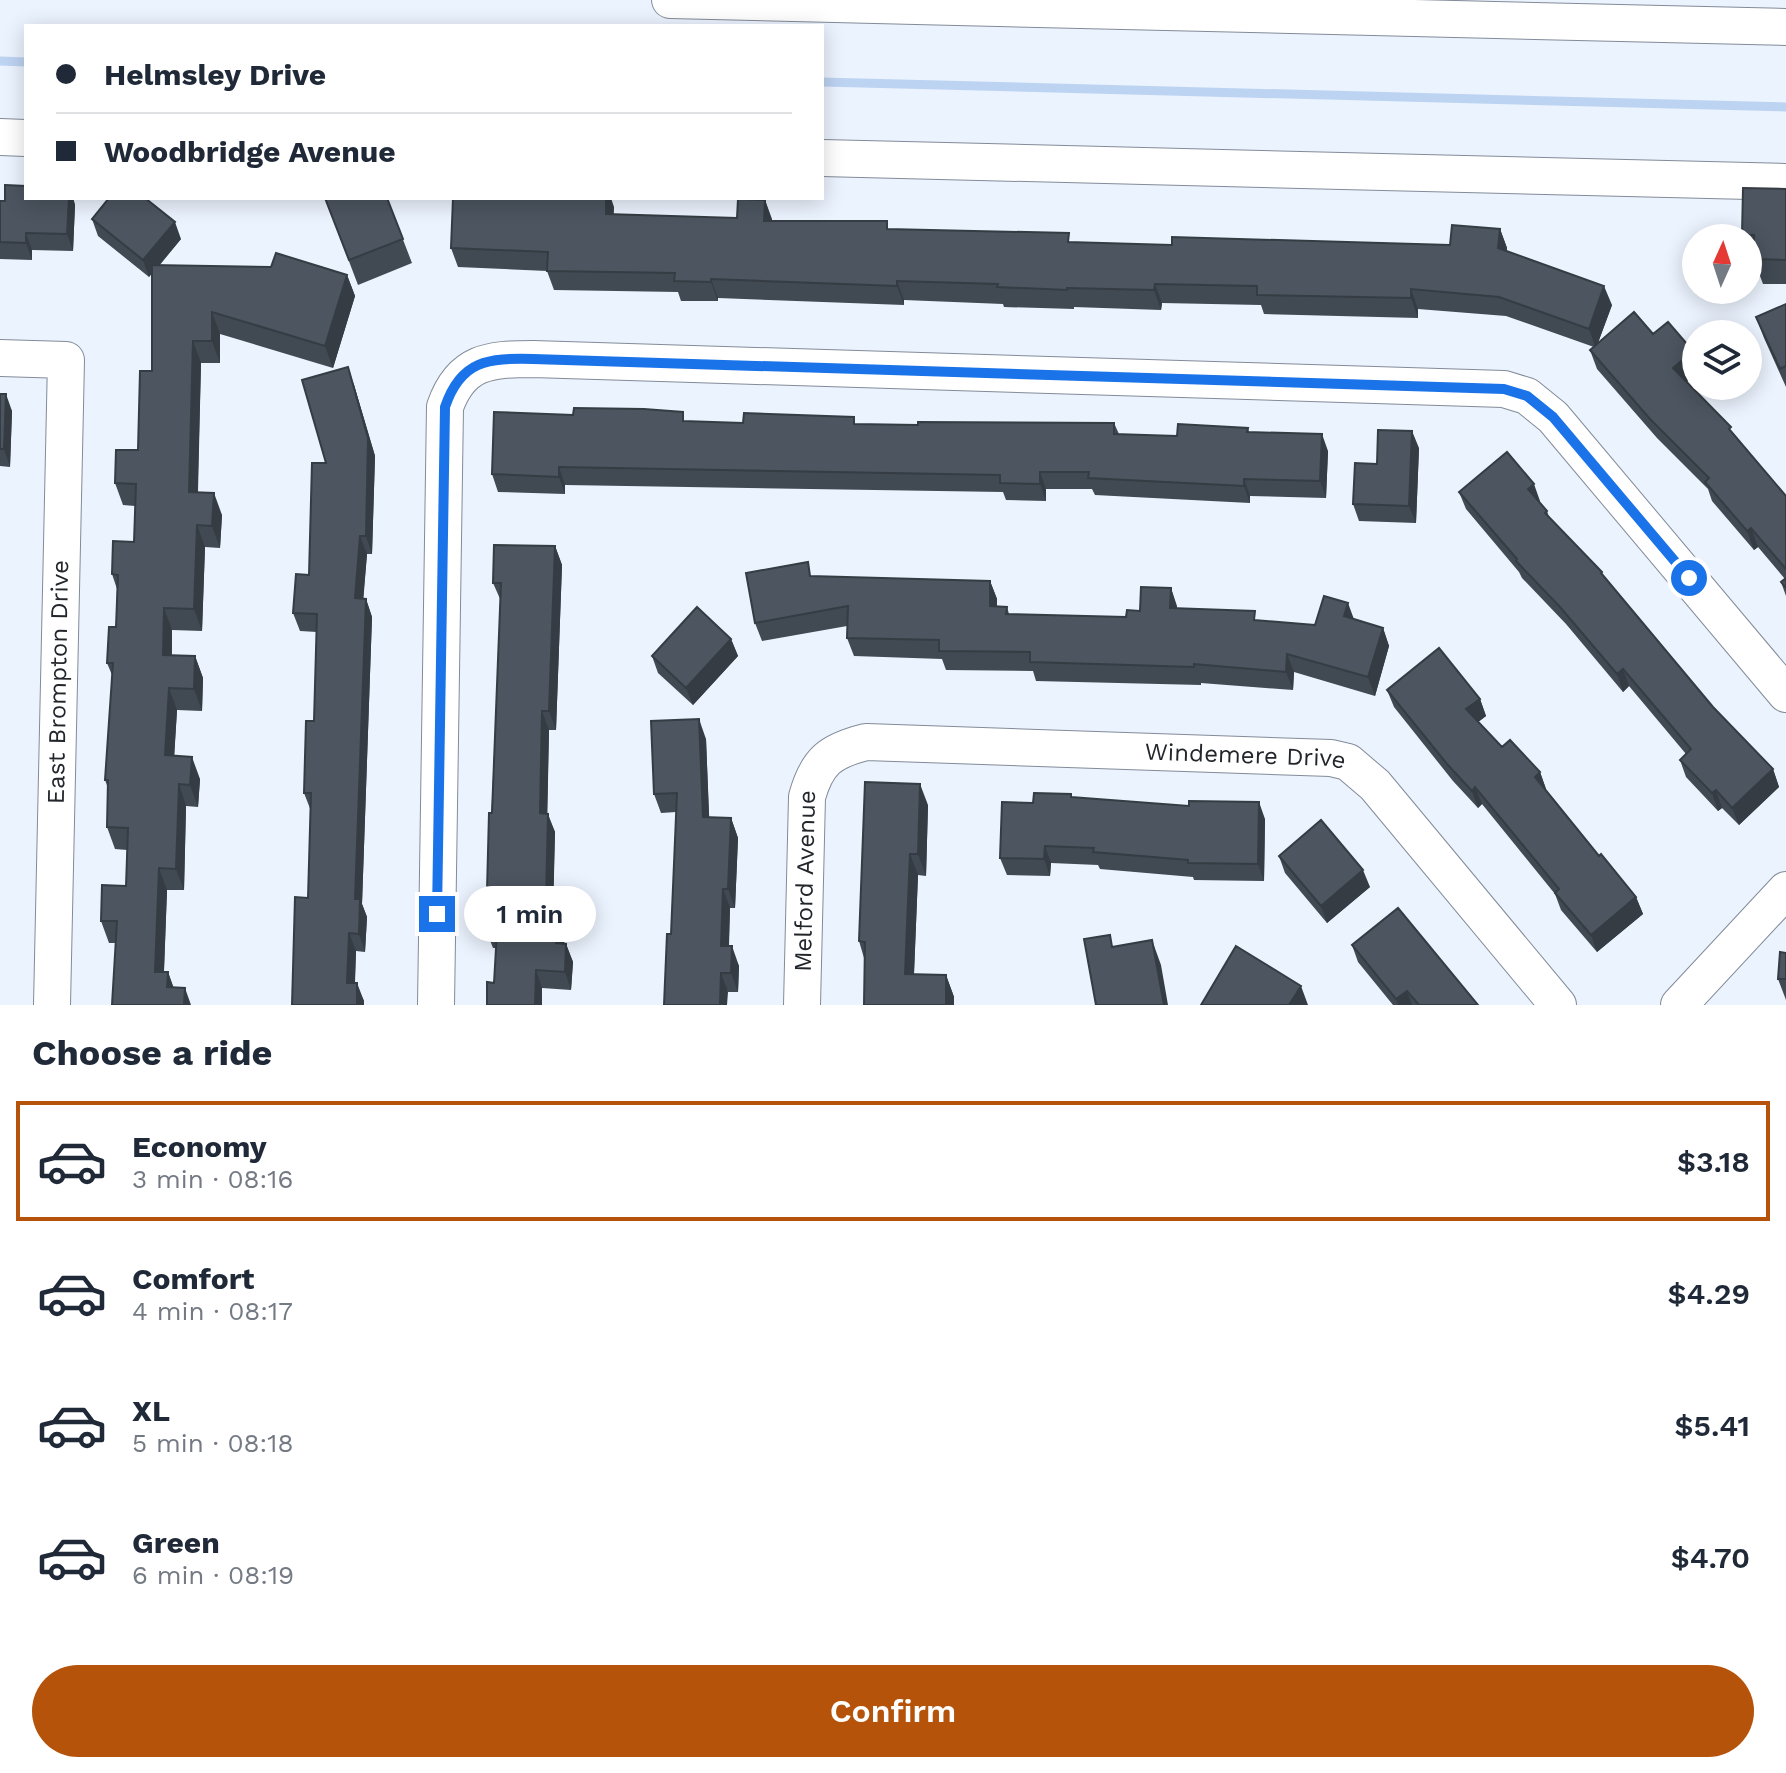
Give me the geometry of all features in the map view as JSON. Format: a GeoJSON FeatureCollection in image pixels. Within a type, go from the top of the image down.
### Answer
{"type":"FeatureCollection","features":[{"type":"Feature","properties":{"kind":"street"},"geometry":{"type":"LineString","coordinates":[[670,0],[1786,27]]}},
{"type":"Feature","properties":{"kind":"street"},"geometry":{"type":"LineString","coordinates":[[0,137],[24,138]]}},
{"type":"Feature","properties":{"kind":"street"},"geometry":{"type":"LineString","coordinates":[[824,158],[1786,182]]}},
{"type":"Feature","properties":{"kind":"street","name":"East Brompton Drive"},"geometry":{"type":"LineString","coordinates":[[0,358],[66,360],[52,1005]]}},
{"type":"Feature","properties":{"kind":"street"},"geometry":{"type":"LineString","coordinates":[[436,1005],[445,407],[461,374],[484,363],[508,359],[1504,389],[1527,396],[1553,417],[1786,694]]}},
{"type":"Feature","properties":{"kind":"street","name":"Windemere Drive"},"geometry":{"type":"LineString","coordinates":[[824,761],[842,748],[866,742],[1331,758],[1348,762],[1375,785],[1558,1005]]}},
{"type":"Feature","properties":{"kind":"street","name":"Melford Avenue"},"geometry":{"type":"LineString","coordinates":[[802,1005],[807,797],[813,776],[824,761]]}},
{"type":"Feature","properties":{"kind":"street"},"geometry":{"type":"LineString","coordinates":[[1679,1005],[1786,890]]}},
{"type":"Feature","properties":{"kind":"building"},"geometry":{"type":"Polygon","coordinates":[[[5,185],[24,186],[24,200],[69,200],[67,234],[26,233],[26,243],[0,242],[0,201],[5,201],[5,185]]]}},
{"type":"Feature","properties":{"kind":"building"},"geometry":{"type":"Polygon","coordinates":[[[1743,188],[1786,189],[1786,260],[1762,259],[1762,224],[1742,224],[1743,188]]]}},
{"type":"Feature","properties":{"kind":"building"},"geometry":{"type":"Polygon","coordinates":[[[107,200],[148,200],[175,222],[143,260],[92,219],[107,200]]]}},
{"type":"Feature","properties":{"kind":"building"},"geometry":{"type":"Polygon","coordinates":[[[326,200],[388,200],[403,239],[349,260],[326,200]]]}},
{"type":"Feature","properties":{"kind":"building"},"geometry":{"type":"Polygon","coordinates":[[[453,200],[606,200],[606,214],[737,218],[738,200],[765,200],[764,221],[887,221],[887,229],[1069,233],[1068,242],[1172,245],[1172,237],[1450,245],[1452,225],[1500,229],[1498,248],[1604,286],[1589,329],[1499,297],[1411,289],[1411,298],[1257,295],[1257,286],[1155,284],[1154,290],[1067,290],[897,281],[897,286],[711,279],[711,282],[674,281],[675,273],[547,271],[548,252],[451,248],[453,200]]]}},
{"type":"Feature","properties":{"kind":"building"},"geometry":{"type":"Polygon","coordinates":[[[276,253],[347,275],[325,346],[212,312],[212,341],[193,341],[189,492],[214,493],[212,526],[197,525],[194,609],[164,608],[163,655],[195,656],[194,689],[169,688],[165,755],[192,757],[190,785],[179,784],[176,869],[159,868],[155,972],[168,972],[167,987],[185,988],[184,1005],[112,1005],[117,921],[101,921],[102,885],[126,886],[128,828],[107,827],[108,780],[105,780],[113,663],[107,663],[109,627],[116,627],[118,575],[112,574],[113,541],[134,542],[136,484],[115,483],[116,450],[138,450],[140,371],[152,371],[152,265],[271,267],[276,253]]]}},
{"type":"Feature","properties":{"kind":"building"},"geometry":{"type":"Polygon","coordinates":[[[1786,304],[1786,366],[1780,369],[1762,330],[1762,320],[1756,317],[1786,304]]]}},
{"type":"Feature","properties":{"kind":"building"},"geometry":{"type":"Polygon","coordinates":[[[1634,312],[1653,334],[1668,322],[1682,338],[1682,360],[1673,368],[1682,377],[1682,400],[1704,400],[1731,427],[1729,429],[1786,496],[1786,569],[1751,528],[1747,531],[1705,482],[1709,478],[1650,419],[1590,350],[1634,312]]]}},
{"type":"Feature","properties":{"kind":"building"},"geometry":{"type":"Polygon","coordinates":[[[348,367],[368,438],[366,536],[360,536],[355,598],[366,599],[355,899],[360,899],[359,934],[349,933],[347,983],[357,983],[357,1005],[292,1005],[295,897],[308,898],[311,793],[304,793],[306,721],[314,721],[317,614],[293,613],[296,574],[309,575],[312,463],[326,463],[302,380],[348,367]]]}},
{"type":"Feature","properties":{"kind":"building"},"geometry":{"type":"Polygon","coordinates":[[[0,394],[6,394],[4,449],[0,449],[0,394]]]}},
{"type":"Feature","properties":{"kind":"building"},"geometry":{"type":"Polygon","coordinates":[[[574,408],[683,412],[683,421],[743,423],[744,413],[854,417],[854,424],[1114,423],[1114,434],[1177,436],[1178,424],[1248,428],[1247,432],[1322,434],[1320,481],[1244,479],[1244,486],[1088,478],[1089,472],[1040,472],[1040,484],[1000,483],[1000,475],[559,467],[559,477],[492,474],[494,412],[573,415],[574,408]]]}},
{"type":"Feature","properties":{"kind":"building"},"geometry":{"type":"Polygon","coordinates":[[[1378,430],[1412,431],[1409,506],[1353,504],[1355,463],[1377,464],[1378,430]]]}},
{"type":"Feature","properties":{"kind":"building"},"geometry":{"type":"Polygon","coordinates":[[[1507,452],[1534,484],[1528,489],[1547,511],[1545,513],[1602,572],[1713,707],[1773,769],[1732,808],[1716,790],[1712,793],[1680,760],[1691,749],[1623,669],[1617,674],[1459,492],[1507,452]]]}},
{"type":"Feature","properties":{"kind":"building"},"geometry":{"type":"Polygon","coordinates":[[[494,545],[555,546],[549,711],[542,711],[540,813],[548,814],[546,901],[559,901],[556,943],[566,944],[565,972],[536,970],[535,1005],[487,1005],[487,982],[494,983],[497,931],[486,930],[501,583],[493,583],[494,545]]]}},
{"type":"Feature","properties":{"kind":"building"},"geometry":{"type":"Polygon","coordinates":[[[808,562],[810,576],[990,581],[990,606],[1007,607],[1006,614],[1126,617],[1127,610],[1140,611],[1141,587],[1171,588],[1170,608],[1255,611],[1254,620],[1315,625],[1324,596],[1348,603],[1344,616],[1383,628],[1368,677],[1287,654],[1286,672],[1194,664],[1194,667],[1030,662],[1030,652],[939,651],[939,640],[847,638],[848,606],[755,623],[746,573],[808,562]]]}},
{"type":"Feature","properties":{"kind":"building"},"geometry":{"type":"Polygon","coordinates":[[[697,607],[731,639],[686,688],[652,656],[697,607]]]}},
{"type":"Feature","properties":{"kind":"building"},"geometry":{"type":"Polygon","coordinates":[[[1439,648],[1480,699],[1466,709],[1502,747],[1510,740],[1540,772],[1535,777],[1636,897],[1591,935],[1555,893],[1559,889],[1475,787],[1472,791],[1447,764],[1387,690],[1439,648]]]}},
{"type":"Feature","properties":{"kind":"building"},"geometry":{"type":"Polygon","coordinates":[[[699,719],[703,817],[731,818],[728,889],[723,889],[721,946],[732,946],[731,973],[721,973],[720,1005],[664,1005],[667,934],[671,934],[677,793],[654,794],[651,721],[699,719]]]}},
{"type":"Feature","properties":{"kind":"building"},"geometry":{"type":"Polygon","coordinates":[[[865,782],[920,784],[918,854],[910,854],[905,974],[946,975],[946,1005],[864,1005],[865,942],[859,941],[865,782]]]}},
{"type":"Feature","properties":{"kind":"building"},"geometry":{"type":"Polygon","coordinates":[[[1034,793],[1189,806],[1189,801],[1259,802],[1258,864],[1188,863],[1188,860],[1093,852],[1094,848],[1045,846],[1044,859],[1000,858],[1002,802],[1033,803],[1034,793]]]}},
{"type":"Feature","properties":{"kind":"building"},"geometry":{"type":"Polygon","coordinates":[[[1321,820],[1363,870],[1321,906],[1279,856],[1321,820]]]}},
{"type":"Feature","properties":{"kind":"building"},"geometry":{"type":"Polygon","coordinates":[[[1398,908],[1478,1005],[1419,1005],[1407,991],[1396,999],[1352,945],[1398,908]]]}},
{"type":"Feature","properties":{"kind":"building"},"geometry":{"type":"Polygon","coordinates":[[[1110,935],[1112,947],[1152,940],[1164,1005],[1096,1005],[1084,939],[1110,935]]]}},
{"type":"Feature","properties":{"kind":"building"},"geometry":{"type":"Polygon","coordinates":[[[1236,946],[1301,986],[1289,1005],[1201,1005],[1236,946]]]}},
{"type":"Feature","properties":{"kind":"building"},"geometry":{"type":"Polygon","coordinates":[[[1780,952],[1786,953],[1786,979],[1778,979],[1780,952]]]}},
{"type":"Feature","properties":{"kind":"waterway"},"geometry":{"type":"LineString","coordinates":[[0,61],[24,62]]}},
{"type":"Feature","properties":{"kind":"waterway"},"geometry":{"type":"LineString","coordinates":[[824,82],[1786,107]]}},
{"type":"Feature","properties":{"kind":"route"},"geometry":{"type":"LineString","coordinates":[[437,914],[445,407],[461,374],[484,363],[533,359],[1504,389],[1527,396],[1553,417],[1689,578]]}}]}
